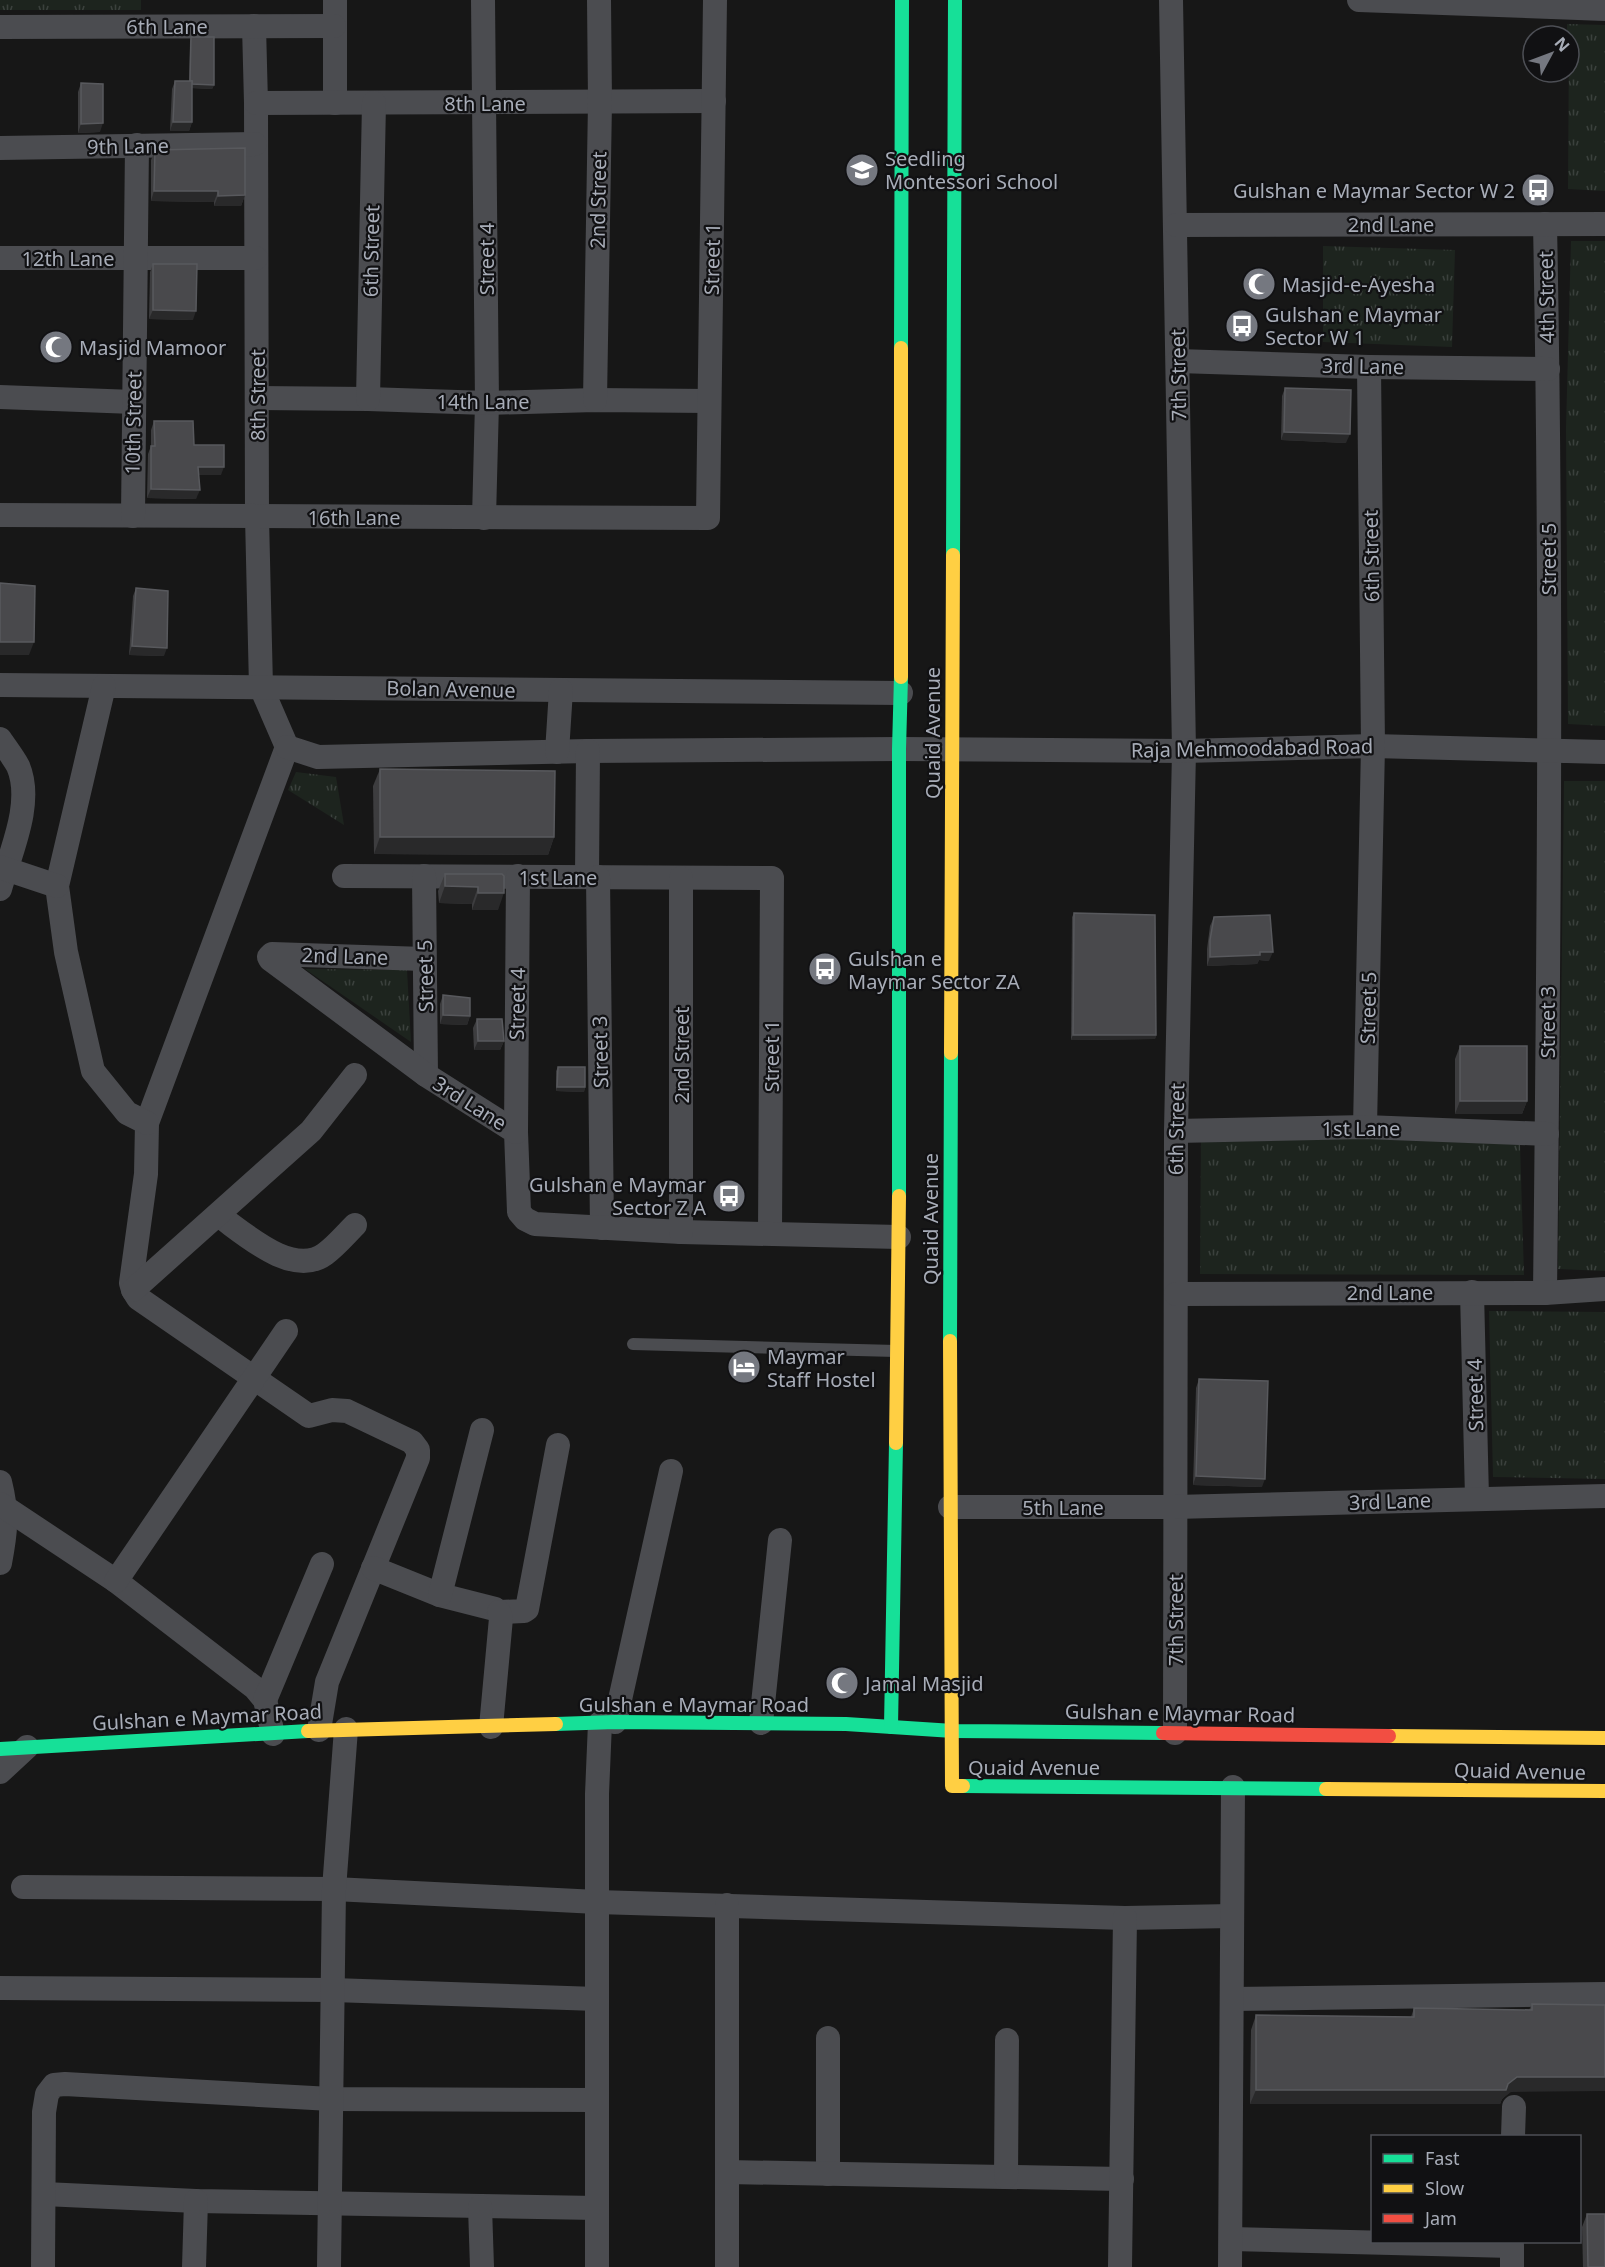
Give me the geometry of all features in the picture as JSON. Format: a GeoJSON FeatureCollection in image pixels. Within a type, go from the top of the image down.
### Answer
{"type":"FeatureCollection","features":[{"type":"Feature","properties":{"kind":"main road","name":"Quaid Avenue"},"geometry":{"type":"LineString","coordinates":[[891,1727],[899,1237],[902,0]]}},
{"type":"Feature","properties":{"kind":"main road","name":"Quaid Avenue"},"geometry":{"type":"LineString","coordinates":[[955,0],[951,750],[952,1786],[1605,1791]]}},
{"type":"Feature","properties":{"kind":"main road","name":"Gulshan e Maymar Road"},"geometry":{"type":"LineString","coordinates":[[0,1749],[319,1730],[608,1723],[761,1723],[952,1731],[1605,1738]]}},
{"type":"Feature","properties":{"kind":"street"},"geometry":{"type":"LineString","coordinates":[[334,0],[335,103]]}},
{"type":"Feature","properties":{"kind":"street","name":"Street 4"},"geometry":{"type":"LineString","coordinates":[[483,0],[487,403],[484,518]]}},
{"type":"Feature","properties":{"kind":"street","name":"2nd Street"},"geometry":{"type":"LineString","coordinates":[[595,400],[600,102],[599,0]]}},
{"type":"Feature","properties":{"kind":"street","name":"Street 1"},"geometry":{"type":"LineString","coordinates":[[708,518],[715,0]]}},
{"type":"Feature","properties":{"kind":"street","name":"7th Street"},"geometry":{"type":"LineString","coordinates":[[1171,0],[1184,751]]}},
{"type":"Feature","properties":{"kind":"street"},"geometry":{"type":"LineString","coordinates":[[1359,0],[1605,9]]}},
{"type":"Feature","properties":{"kind":"street","name":"8th Street"},"geometry":{"type":"LineString","coordinates":[[254,26],[257,517],[261,687]]}},
{"type":"Feature","properties":{"kind":"street","name":"6th Lane"},"geometry":{"type":"LineString","coordinates":[[0,27],[334,26]]}},
{"type":"Feature","properties":{"kind":"street","name":"8th Lane"},"geometry":{"type":"LineString","coordinates":[[256,103],[714,101]]}},
{"type":"Feature","properties":{"kind":"street","name":"6th Street"},"geometry":{"type":"LineString","coordinates":[[368,399],[374,103]]}},
{"type":"Feature","properties":{"kind":"street","name":"9th Lane"},"geometry":{"type":"LineString","coordinates":[[0,148],[255,144]]}},
{"type":"Feature","properties":{"kind":"street","name":"10th Street"},"geometry":{"type":"LineString","coordinates":[[133,516],[137,145]]}},
{"type":"Feature","properties":{"kind":"street","name":"4th Street"},"geometry":{"type":"LineString","coordinates":[[1545,224],[1548,369]]}},
{"type":"Feature","properties":{"kind":"street","name":"2nd Lane"},"geometry":{"type":"LineString","coordinates":[[1176,225],[1605,224]]}},
{"type":"Feature","properties":{"kind":"street","name":"12th Lane"},"geometry":{"type":"LineString","coordinates":[[0,258],[256,258]]}},
{"type":"Feature","properties":{"kind":"street","name":"3rd Lane"},"geometry":{"type":"LineString","coordinates":[[1178,361],[1369,367],[1548,369]]}},
{"type":"Feature","properties":{"kind":"street","name":"6th Street"},"geometry":{"type":"LineString","coordinates":[[1369,367],[1373,746]]}},
{"type":"Feature","properties":{"kind":"street","name":"Street 5"},"geometry":{"type":"LineString","coordinates":[[1548,369],[1548,750]]}},
{"type":"Feature","properties":{"kind":"street"},"geometry":{"type":"LineString","coordinates":[[0,397],[134,402]]}},
{"type":"Feature","properties":{"kind":"street","name":"14th Lane"},"geometry":{"type":"LineString","coordinates":[[257,398],[487,403],[595,400],[709,401]]}},
{"type":"Feature","properties":{"kind":"street","name":"16th Lane"},"geometry":{"type":"LineString","coordinates":[[0,515],[708,518]]}},
{"type":"Feature","properties":{"kind":"street","name":"Bolan Avenue"},"geometry":{"type":"LineString","coordinates":[[0,685],[901,693]]}},
{"type":"Feature","properties":{"kind":"street"},"geometry":{"type":"LineString","coordinates":[[104,686],[57,886],[66,952],[93,1071],[128,1113],[147,1123]]}},
{"type":"Feature","properties":{"kind":"street"},"geometry":{"type":"LineString","coordinates":[[261,687],[287,747],[147,1123],[146,1174],[131,1282],[132,1290],[138,1298],[309,1416],[332,1410],[347,1411],[412,1442],[418,1450],[418,1458],[327,1682],[319,1730]]}},
{"type":"Feature","properties":{"kind":"street"},"geometry":{"type":"LineString","coordinates":[[557,752],[561,690]]}},
{"type":"Feature","properties":{"kind":"street"},"geometry":{"type":"LineString","coordinates":[[0,739],[18,768],[22,785],[19,827],[2,875],[57,886]]}},
{"type":"Feature","properties":{"kind":"street","name":"Raja Mehmoodabad Road"},"geometry":{"type":"LineString","coordinates":[[899,749],[1184,751],[1373,746],[1605,752]]}},
{"type":"Feature","properties":{"kind":"street","name":"Street 5"},"geometry":{"type":"LineString","coordinates":[[1365,1127],[1373,746]]}},
{"type":"Feature","properties":{"kind":"street"},"geometry":{"type":"LineString","coordinates":[[287,747],[318,757],[588,751],[899,749]]}},
{"type":"Feature","properties":{"kind":"street","name":"Street 3"},"geometry":{"type":"LineString","coordinates":[[1545,1293],[1548,750]]}},
{"type":"Feature","properties":{"kind":"street","name":"Street 3"},"geometry":{"type":"LineString","coordinates":[[588,751],[603,1228]]}},
{"type":"Feature","properties":{"kind":"street","name":"6th Street"},"geometry":{"type":"LineString","coordinates":[[1175,1507],[1176,1131],[1184,751]]}},
{"type":"Feature","properties":{"kind":"street","name":"1st Lane"},"geometry":{"type":"LineString","coordinates":[[344,876],[772,878]]}},
{"type":"Feature","properties":{"kind":"street","name":"Street 5"},"geometry":{"type":"LineString","coordinates":[[424,876],[426,1076]]}},
{"type":"Feature","properties":{"kind":"street","name":"Street 4"},"geometry":{"type":"LineString","coordinates":[[516,1132],[518,876]]}},
{"type":"Feature","properties":{"kind":"street","name":"2nd Street"},"geometry":{"type":"LineString","coordinates":[[681,878],[681,1232]]}},
{"type":"Feature","properties":{"kind":"street","name":"Street 1"},"geometry":{"type":"LineString","coordinates":[[770,1233],[772,878]]}},
{"type":"Feature","properties":{"kind":"street","name":"2nd Lane"},"geometry":{"type":"LineString","coordinates":[[270,959],[272,954],[424,958]]}},
{"type":"Feature","properties":{"kind":"street","name":"3rd Lane"},"geometry":{"type":"LineString","coordinates":[[270,959],[426,1076],[516,1132],[519,1212],[525,1219],[535,1224],[681,1232],[899,1237]]}},
{"type":"Feature","properties":{"kind":"street"},"geometry":{"type":"LineString","coordinates":[[132,1290],[311,1131],[355,1075]]}},
{"type":"Feature","properties":{"kind":"street","name":"1st Lane"},"geometry":{"type":"LineString","coordinates":[[1176,1131],[1365,1127],[1547,1134]]}},
{"type":"Feature","properties":{"kind":"street"},"geometry":{"type":"LineString","coordinates":[[218,1215],[270,1252],[296,1262],[309,1262],[324,1255],[355,1225]]}},
{"type":"Feature","properties":{"kind":"street","name":"2nd Lane"},"geometry":{"type":"LineString","coordinates":[[1176,1294],[1545,1293],[1605,1289]]}},
{"type":"Feature","properties":{"kind":"street","name":"Street 4"},"geometry":{"type":"LineString","coordinates":[[1472,1292],[1477,1498]]}},
{"type":"Feature","properties":{"kind":"street"},"geometry":{"type":"LineString","coordinates":[[116,1581],[286,1331]]}},
{"type":"Feature","properties":{"kind":"street"},"geometry":{"type":"LineString","coordinates":[[440,1595],[482,1430]]}},
{"type":"Feature","properties":{"kind":"street"},"geometry":{"type":"LineString","coordinates":[[373,1569],[440,1595],[499,1612],[521,1613],[527,1609],[558,1445]]}},
{"type":"Feature","properties":{"kind":"street"},"geometry":{"type":"LineString","coordinates":[[597,2267],[597,1794],[608,1723],[671,1471]]}},
{"type":"Feature","properties":{"kind":"street"},"geometry":{"type":"LineString","coordinates":[[0,1482],[6,1535],[0,1563]]}},
{"type":"Feature","properties":{"kind":"street","name":"3rd Lane"},"geometry":{"type":"LineString","coordinates":[[1175,1507],[1605,1496]]}},
{"type":"Feature","properties":{"kind":"street"},"geometry":{"type":"LineString","coordinates":[[3,1506],[116,1581],[255,1688],[266,1700],[273,1734]]}},
{"type":"Feature","properties":{"kind":"street","name":"5th Lane"},"geometry":{"type":"LineString","coordinates":[[950,1507],[1175,1507]]}},
{"type":"Feature","properties":{"kind":"street","name":"7th Street"},"geometry":{"type":"LineString","coordinates":[[1175,1507],[1175,1733]]}},
{"type":"Feature","properties":{"kind":"street"},"geometry":{"type":"LineString","coordinates":[[761,1723],[780,1540]]}},
{"type":"Feature","properties":{"kind":"street"},"geometry":{"type":"LineString","coordinates":[[266,1700],[322,1564]]}},
{"type":"Feature","properties":{"kind":"street"},"geometry":{"type":"LineString","coordinates":[[491,1727],[501,1618],[499,1612]]}},
{"type":"Feature","properties":{"kind":"street"},"geometry":{"type":"LineString","coordinates":[[329,2267],[334,1889],[346,1729]]}},
{"type":"Feature","properties":{"kind":"street"},"geometry":{"type":"LineString","coordinates":[[0,1772],[27,1747]]}},
{"type":"Feature","properties":{"kind":"street"},"geometry":{"type":"LineString","coordinates":[[1230,2267],[1233,1787]]}},
{"type":"Feature","properties":{"kind":"street"},"geometry":{"type":"LineString","coordinates":[[23,1887],[334,1889],[597,1902],[1125,1918],[1232,1916]]}},
{"type":"Feature","properties":{"kind":"street"},"geometry":{"type":"LineString","coordinates":[[726,2267],[727,1905]]}},
{"type":"Feature","properties":{"kind":"street"},"geometry":{"type":"LineString","coordinates":[[1120,2267],[1125,1918]]}},
{"type":"Feature","properties":{"kind":"street"},"geometry":{"type":"LineString","coordinates":[[0,1988],[333,1990],[597,1999]]}},
{"type":"Feature","properties":{"kind":"street"},"geometry":{"type":"LineString","coordinates":[[1232,1999],[1605,1994]]}},
{"type":"Feature","properties":{"kind":"street"},"geometry":{"type":"LineString","coordinates":[[828,2038],[828,2174]]}},
{"type":"Feature","properties":{"kind":"street"},"geometry":{"type":"LineString","coordinates":[[1006,2177],[1007,2040]]}},
{"type":"Feature","properties":{"kind":"street"},"geometry":{"type":"LineString","coordinates":[[43,2267],[44,2112],[48,2094],[54,2085],[331,2099],[597,2100]]}},
{"type":"Feature","properties":{"kind":"street"},"geometry":{"type":"LineString","coordinates":[[1513,2135],[1514,2107]]}},
{"type":"Feature","properties":{"kind":"street"},"geometry":{"type":"LineString","coordinates":[[726,2172],[1122,2179]]}},
{"type":"Feature","properties":{"kind":"street"},"geometry":{"type":"LineString","coordinates":[[44,2194],[196,2201],[597,2208]]}},
{"type":"Feature","properties":{"kind":"street"},"geometry":{"type":"LineString","coordinates":[[194,2267],[196,2201]]}},
{"type":"Feature","properties":{"kind":"street"},"geometry":{"type":"LineString","coordinates":[[480,2207],[482,2267]]}},
{"type":"Feature","properties":{"kind":"street"},"geometry":{"type":"LineString","coordinates":[[1231,2239],[1512,2252]]}},
{"type":"Feature","properties":{"kind":"lane"},"geometry":{"type":"LineString","coordinates":[[633,1344],[897,1351]]}},
{"type":"Feature","properties":{"kind":"green space"},"geometry":{"type":"Polygon","coordinates":[[[0,0],[141,0],[141,10],[0,10],[0,0]]]}},
{"type":"Feature","properties":{"kind":"green space"},"geometry":{"type":"Polygon","coordinates":[[[1581,24],[1605,25],[1605,191],[1568,189],[1569,84],[1581,84],[1581,24]]]}},
{"type":"Feature","properties":{"kind":"green space"},"geometry":{"type":"Polygon","coordinates":[[[1571,241],[1605,241],[1605,726],[1568,724],[1566,428],[1571,241]]]}},
{"type":"Feature","properties":{"kind":"green space"},"geometry":{"type":"Polygon","coordinates":[[[1323,246],[1455,250],[1452,347],[1323,342],[1323,246]]]}},
{"type":"Feature","properties":{"kind":"green space"},"geometry":{"type":"Polygon","coordinates":[[[296,772],[336,777],[344,825],[288,790],[296,772]]]}},
{"type":"Feature","properties":{"kind":"green space"},"geometry":{"type":"Polygon","coordinates":[[[1564,781],[1605,781],[1605,1271],[1558,1269],[1564,781]]]}},
{"type":"Feature","properties":{"kind":"green space"},"geometry":{"type":"Polygon","coordinates":[[[305,969],[407,970],[411,1042],[305,969]]]}},
{"type":"Feature","properties":{"kind":"green space"},"geometry":{"type":"Polygon","coordinates":[[[1201,1132],[1520,1144],[1524,1275],[1200,1274],[1201,1132]]]}},
{"type":"Feature","properties":{"kind":"green space"},"geometry":{"type":"Polygon","coordinates":[[[1489,1311],[1605,1312],[1605,1479],[1493,1477],[1489,1311]]]}},
{"type":"Feature","properties":{"kind":"building"},"geometry":{"type":"Polygon","coordinates":[[[191,37],[214,37],[214,85],[192,84],[190,81],[191,37]]]}},
{"type":"Feature","properties":{"kind":"building"},"geometry":{"type":"Polygon","coordinates":[[[175,81],[192,81],[192,122],[173,122],[175,81]]]}},
{"type":"Feature","properties":{"kind":"building"},"geometry":{"type":"Polygon","coordinates":[[[81,83],[103,84],[103,123],[81,124],[81,83]]]}},
{"type":"Feature","properties":{"kind":"building"},"geometry":{"type":"Polygon","coordinates":[[[245,148],[245,195],[218,196],[218,191],[154,191],[155,150],[245,148]]]}},
{"type":"Feature","properties":{"kind":"building"},"geometry":{"type":"Polygon","coordinates":[[[153,264],[197,264],[196,311],[153,310],[153,264]]]}},
{"type":"Feature","properties":{"kind":"building"},"geometry":{"type":"Polygon","coordinates":[[[1285,388],[1351,390],[1350,434],[1284,432],[1285,388]]]}},
{"type":"Feature","properties":{"kind":"building"},"geometry":{"type":"Polygon","coordinates":[[[154,421],[193,421],[194,445],[224,445],[224,467],[198,467],[200,490],[151,489],[151,446],[155,446],[154,421]]]}},
{"type":"Feature","properties":{"kind":"building"},"geometry":{"type":"Polygon","coordinates":[[[0,583],[35,586],[34,642],[0,642],[0,583]]]}},
{"type":"Feature","properties":{"kind":"building"},"geometry":{"type":"Polygon","coordinates":[[[136,588],[168,591],[167,648],[132,646],[136,588]]]}},
{"type":"Feature","properties":{"kind":"building"},"geometry":{"type":"Polygon","coordinates":[[[380,769],[555,771],[554,837],[380,837],[380,769]]]}},
{"type":"Feature","properties":{"kind":"building"},"geometry":{"type":"Polygon","coordinates":[[[445,874],[502,874],[504,893],[478,893],[478,887],[445,886],[445,874]]]}},
{"type":"Feature","properties":{"kind":"building"},"geometry":{"type":"Polygon","coordinates":[[[1074,913],[1155,915],[1156,1035],[1073,1035],[1074,913]]]}},
{"type":"Feature","properties":{"kind":"building"},"geometry":{"type":"Polygon","coordinates":[[[1270,915],[1273,952],[1260,952],[1260,955],[1210,957],[1214,917],[1270,915]]]}},
{"type":"Feature","properties":{"kind":"building"},"geometry":{"type":"Polygon","coordinates":[[[443,995],[470,998],[470,1016],[443,1015],[443,995]]]}},
{"type":"Feature","properties":{"kind":"building"},"geometry":{"type":"Polygon","coordinates":[[[477,1019],[502,1019],[504,1041],[478,1041],[477,1019]]]}},
{"type":"Feature","properties":{"kind":"building"},"geometry":{"type":"Polygon","coordinates":[[[1460,1046],[1527,1046],[1527,1101],[1460,1101],[1460,1046]]]}},
{"type":"Feature","properties":{"kind":"building"},"geometry":{"type":"Polygon","coordinates":[[[558,1067],[585,1067],[585,1087],[557,1087],[558,1067]]]}},
{"type":"Feature","properties":{"kind":"building"},"geometry":{"type":"Polygon","coordinates":[[[1199,1379],[1268,1381],[1265,1479],[1196,1476],[1199,1379]]]}},
{"type":"Feature","properties":{"kind":"building"},"geometry":{"type":"Polygon","coordinates":[[[1532,2004],[1605,2005],[1605,2077],[1517,2077],[1508,2084],[1506,2090],[1256,2090],[1256,2015],[1414,2017],[1414,2008],[1532,2010],[1532,2004]]]}},
{"type":"Feature","properties":{"kind":"building"},"geometry":{"type":"Polygon","coordinates":[[[1587,2214],[1605,2214],[1605,2267],[1588,2267],[1587,2214]]]}},
{"type":"Feature","properties":{"kind":"traffic: fast"},"geometry":{"type":"LineString","coordinates":[[901,348],[902,0]]}},
{"type":"Feature","properties":{"kind":"traffic: fast"},"geometry":{"type":"LineString","coordinates":[[953,555],[955,0]]}},
{"type":"Feature","properties":{"kind":"traffic: fast"},"geometry":{"type":"LineString","coordinates":[[899,1196],[901,677]]}},
{"type":"Feature","properties":{"kind":"traffic: fast"},"geometry":{"type":"LineString","coordinates":[[950,1341],[951,1053]]}},
{"type":"Feature","properties":{"kind":"traffic: fast"},"geometry":{"type":"LineString","coordinates":[[891,1727],[896,1443]]}},
{"type":"Feature","properties":{"kind":"traffic: fast"},"geometry":{"type":"LineString","coordinates":[[556,1724],[615,1722],[846,1724],[953,1731],[1163,1733]]}},
{"type":"Feature","properties":{"kind":"traffic: fast"},"geometry":{"type":"LineString","coordinates":[[0,1749],[308,1731]]}},
{"type":"Feature","properties":{"kind":"traffic: fast"},"geometry":{"type":"LineString","coordinates":[[963,1786],[1326,1789]]}},
{"type":"Feature","properties":{"kind":"traffic: slow"},"geometry":{"type":"LineString","coordinates":[[901,348],[901,677]]}},
{"type":"Feature","properties":{"kind":"traffic: slow"},"geometry":{"type":"LineString","coordinates":[[951,1053],[953,555]]}},
{"type":"Feature","properties":{"kind":"traffic: slow"},"geometry":{"type":"LineString","coordinates":[[896,1443],[899,1196]]}},
{"type":"Feature","properties":{"kind":"traffic: slow"},"geometry":{"type":"LineString","coordinates":[[950,1341],[952,1786],[963,1786]]}},
{"type":"Feature","properties":{"kind":"traffic: slow"},"geometry":{"type":"LineString","coordinates":[[308,1731],[556,1724]]}},
{"type":"Feature","properties":{"kind":"traffic: slow"},"geometry":{"type":"LineString","coordinates":[[1389,1736],[1605,1738]]}},
{"type":"Feature","properties":{"kind":"traffic: slow"},"geometry":{"type":"LineString","coordinates":[[1326,1789],[1605,1791]]}},
{"type":"Feature","properties":{"kind":"traffic: jam"},"geometry":{"type":"LineString","coordinates":[[1163,1733],[1389,1736]]}},
{"type":"Feature","properties":{"kind":"place","name":"Seedling Montessori School"},"geometry":{"type":"Point","coordinates":[862,170]}},
{"type":"Feature","properties":{"kind":"place","name":"Gulshan e Maymar Sector W 2"},"geometry":{"type":"Point","coordinates":[1538,190]}},
{"type":"Feature","properties":{"kind":"place","name":"Masjid-e-Ayesha"},"geometry":{"type":"Point","coordinates":[1259,284]}},
{"type":"Feature","properties":{"kind":"place","name":"Gulshan e Maymar Sector W 1"},"geometry":{"type":"Point","coordinates":[1242,326]}},
{"type":"Feature","properties":{"kind":"place","name":"Masjid Mamoor"},"geometry":{"type":"Point","coordinates":[56,347]}},
{"type":"Feature","properties":{"kind":"place","name":"Gulshan e Maymar Sector ZA"},"geometry":{"type":"Point","coordinates":[825,969]}},
{"type":"Feature","properties":{"kind":"place","name":"Gulshan e Maymar Sector Z A"},"geometry":{"type":"Point","coordinates":[729,1196]}},
{"type":"Feature","properties":{"kind":"place","name":"Maymar Staff Hostel"},"geometry":{"type":"Point","coordinates":[744,1367]}},
{"type":"Feature","properties":{"kind":"place","name":"Jamal Masjid"},"geometry":{"type":"Point","coordinates":[842,1683]}}]}
